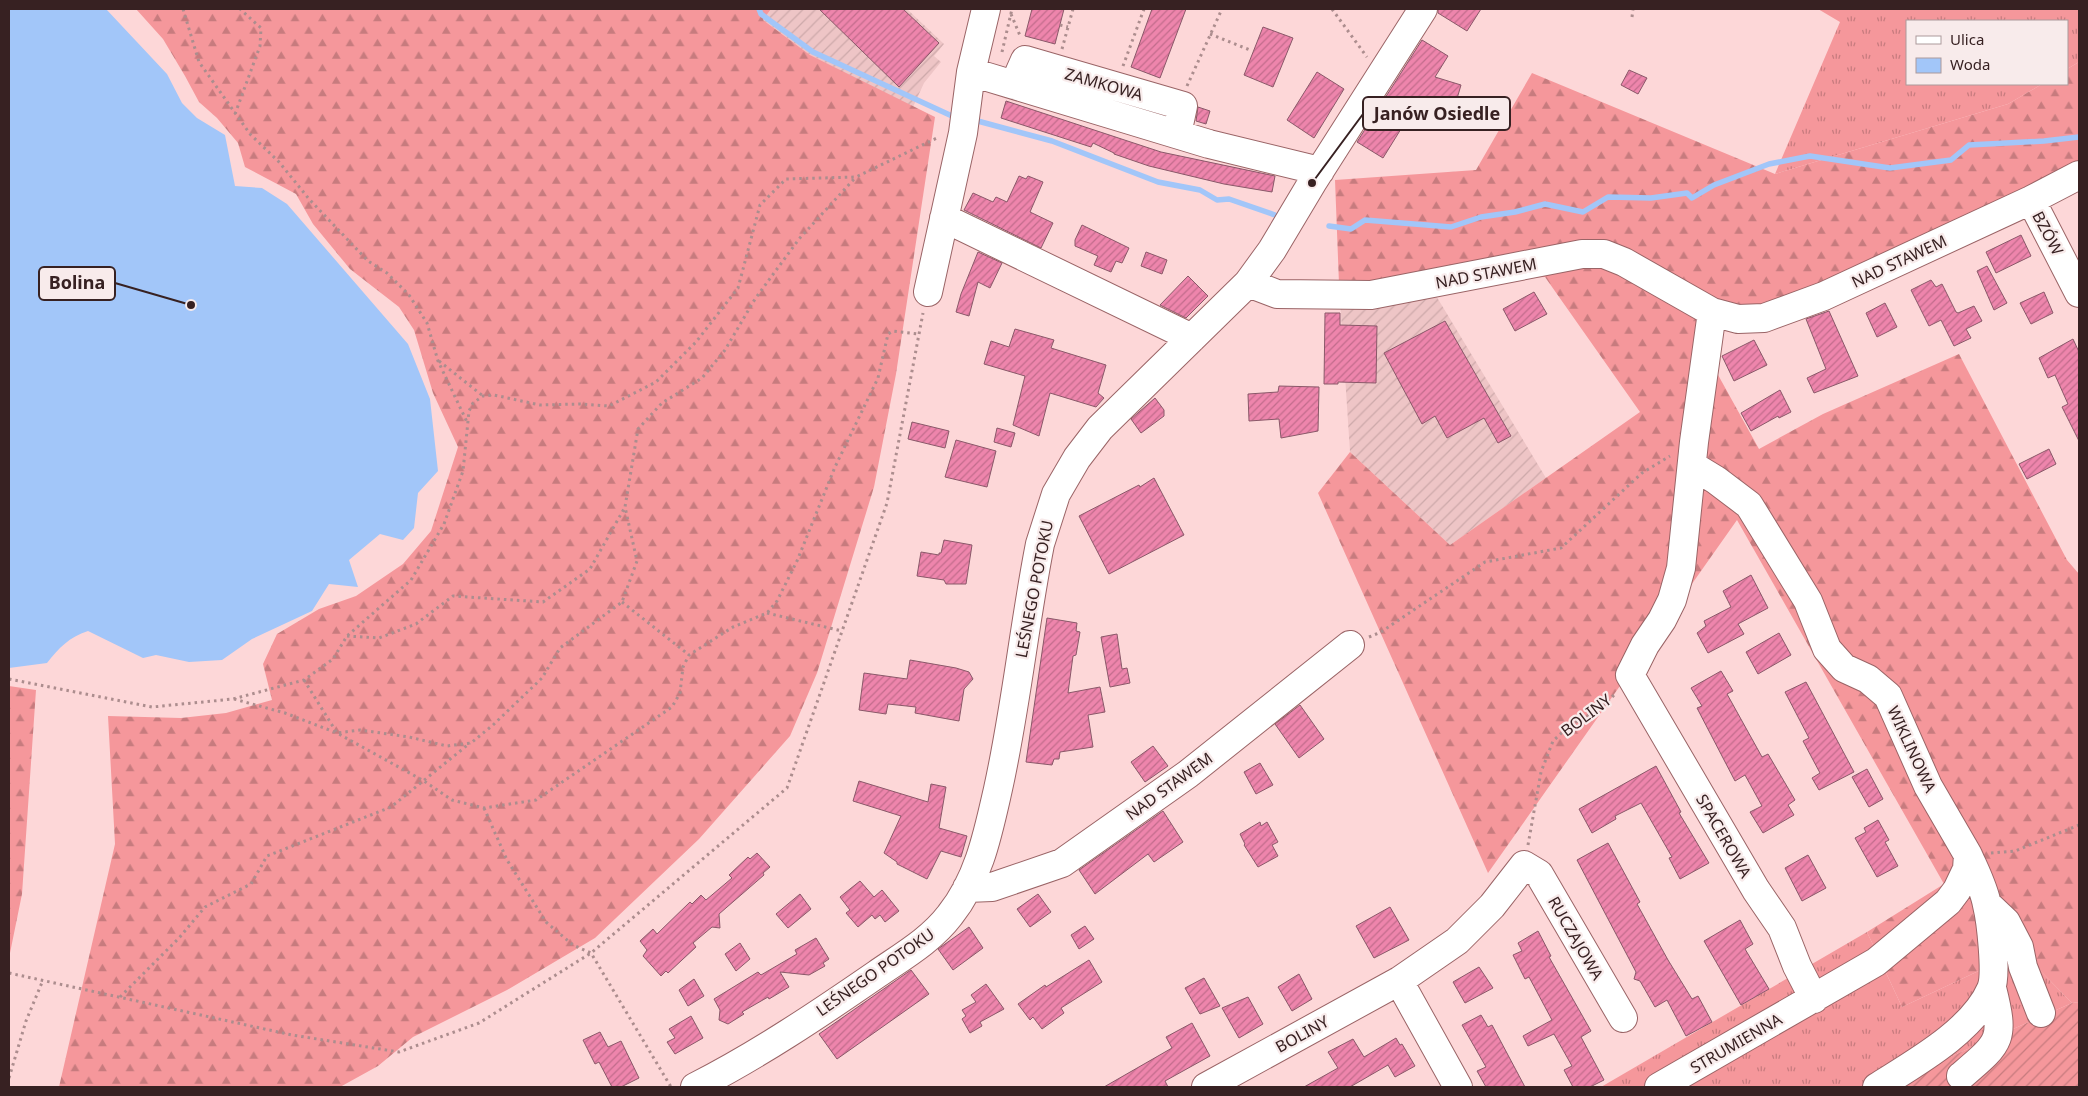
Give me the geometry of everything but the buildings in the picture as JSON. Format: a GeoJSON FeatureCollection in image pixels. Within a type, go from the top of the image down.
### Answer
{"type":"FeatureCollection","features":[{"type":"Feature","properties":{"kind":"street"},"geometry":{"type":"LineString","coordinates":[[928,292],[963,133],[971,72],[986,9]]}},
{"type":"Feature","properties":{"kind":"street","name":"LEŚNEGO POTOKU"},"geometry":{"type":"LineString","coordinates":[[695,1087],[740,1078],[855,989],[928,938],[951,915],[977,870],[986,843],[1007,749],[1040,544],[1056,494],[1077,458],[1100,428],[1248,283],[1272,250],[1423,9]]}},
{"type":"Feature","properties":{"kind":"street","name":"ZAMKOWA"},"geometry":{"type":"LineString","coordinates":[[971,72],[1177,134],[1320,171]]}},
{"type":"Feature","properties":{"kind":"street","name":"NAD STAWEM"},"geometry":{"type":"LineString","coordinates":[[1248,283],[1277,294],[1371,295],[1582,254],[1604,254],[1624,262],[1712,312],[1738,319],[1764,318],[1824,296],[2031,200],[2079,174]]}},
{"type":"Feature","properties":{"kind":"street","name":"BZÓW"},"geometry":{"type":"LineString","coordinates":[[2031,200],[2079,293]]}},
{"type":"Feature","properties":{"kind":"street"},"geometry":{"type":"LineString","coordinates":[[944,218],[1192,338]]}},
{"type":"Feature","properties":{"kind":"street"},"geometry":{"type":"LineString","coordinates":[[1630,675],[1645,645],[1662,620],[1672,600],[1681,568],[1712,312]]}},
{"type":"Feature","properties":{"kind":"street","name":"WIKLINOWA"},"geometry":{"type":"LineString","coordinates":[[1694,454],[1716,480],[1749,505],[1808,601],[1827,649],[1844,668],[1868,678],[1888,696],[1928,786],[1968,855],[1987,904]]}},
{"type":"Feature","properties":{"kind":"street","name":"NAD STAWEM"},"geometry":{"type":"LineString","coordinates":[[967,888],[992,887],[1062,863],[1188,774],[1350,645]]}},
{"type":"Feature","properties":{"kind":"street","name":"SPACEROWA"},"geometry":{"type":"LineString","coordinates":[[1630,675],[1756,890],[1782,928],[1797,966],[1814,999]]}},
{"type":"Feature","properties":{"kind":"street"},"geometry":{"type":"LineString","coordinates":[[1814,999],[1876,962],[1948,902],[1957,890],[1967,869],[1968,855]]}},
{"type":"Feature","properties":{"kind":"street","name":"BOLINY"},"geometry":{"type":"LineString","coordinates":[[1206,1087],[1399,981],[1457,941],[1492,906],[1524,865]]}},
{"type":"Feature","properties":{"kind":"street","name":"RUCZAJOWA"},"geometry":{"type":"LineString","coordinates":[[1524,865],[1538,874],[1623,1018]]}},
{"type":"Feature","properties":{"kind":"street"},"geometry":{"type":"LineString","coordinates":[[1952,1036],[1951,1054],[1964,1082],[1990,1051],[1998,1036],[1999,1016],[1992,988],[1994,967],[1987,904]]}},
{"type":"Feature","properties":{"kind":"street"},"geometry":{"type":"LineString","coordinates":[[1987,904],[2006,922],[2020,947],[2023,967],[2042,1012]]}},
{"type":"Feature","properties":{"kind":"street"},"geometry":{"type":"LineString","coordinates":[[1399,981],[1458,1087]]}},
{"type":"Feature","properties":{"kind":"street"},"geometry":{"type":"LineString","coordinates":[[1877,1087],[1952,1036],[1974,1016],[1992,988]]}},
{"type":"Feature","properties":{"kind":"street","name":"STRUMIENNA"},"geometry":{"type":"LineString","coordinates":[[1659,1087],[1814,999]]}},
{"type":"Feature","properties":{"kind":"path"},"geometry":{"type":"LineString","coordinates":[[183,9],[199,62],[250,134],[280,162],[309,199],[368,261],[387,273],[409,295],[427,323],[438,361],[467,423]]}},
{"type":"Feature","properties":{"kind":"path"},"geometry":{"type":"LineString","coordinates":[[235,115],[255,63],[261,37],[261,28],[240,9]]}},
{"type":"Feature","properties":{"kind":"path"},"geometry":{"type":"LineString","coordinates":[[1060,55],[1073,9]]}},
{"type":"Feature","properties":{"kind":"path"},"geometry":{"type":"LineString","coordinates":[[1120,74],[1144,9]]}},
{"type":"Feature","properties":{"kind":"path"},"geometry":{"type":"LineString","coordinates":[[1183,93],[1222,9]]}},
{"type":"Feature","properties":{"kind":"path"},"geometry":{"type":"LineString","coordinates":[[1332,9],[1370,60],[1374,53]]}},
{"type":"Feature","properties":{"kind":"path"},"geometry":{"type":"LineString","coordinates":[[1632,17],[1633,9]]}},
{"type":"Feature","properties":{"kind":"path"},"geometry":{"type":"LineString","coordinates":[[1060,25],[1068,27]]}},
{"type":"Feature","properties":{"kind":"path"},"geometry":{"type":"LineString","coordinates":[[1210,34],[1250,50]]}},
{"type":"Feature","properties":{"kind":"path"},"geometry":{"type":"LineString","coordinates":[[120,997],[179,938],[205,907],[251,884],[267,856],[391,807],[493,725],[542,678],[560,648],[622,602],[637,561],[626,507],[638,429],[662,402],[702,378],[726,350],[755,299],[799,239],[856,177],[936,138],[963,133]]}},
{"type":"Feature","properties":{"kind":"path"},"geometry":{"type":"LineString","coordinates":[[9,679],[152,707],[233,699],[304,680],[333,659],[347,636],[411,580],[444,524],[463,471],[468,411],[473,403],[483,396],[494,394],[540,405],[580,404],[609,406],[656,382],[696,342],[738,288],[760,205],[786,179],[856,177]]}},
{"type":"Feature","properties":{"kind":"path"},"geometry":{"type":"LineString","coordinates":[[9,973],[292,1035],[398,1052],[479,1023],[591,953],[787,788],[887,503],[928,292]]}},
{"type":"Feature","properties":{"kind":"path"},"geometry":{"type":"LineString","coordinates":[[233,699],[285,713],[337,733],[424,781],[452,800],[484,808],[536,800],[672,707],[680,693],[683,667],[690,655],[733,626],[767,613],[778,601],[798,561],[835,468],[878,378],[888,334],[893,331],[920,334]]}},
{"type":"Feature","properties":{"kind":"path"},"geometry":{"type":"LineString","coordinates":[[438,361],[483,396]]}},
{"type":"Feature","properties":{"kind":"path"},"geometry":{"type":"LineString","coordinates":[[1350,645],[1381,632],[1485,562],[1561,548],[1642,473],[1694,454]]}},
{"type":"Feature","properties":{"kind":"path"},"geometry":{"type":"LineString","coordinates":[[347,636],[379,638],[416,624],[454,596],[543,602],[590,570],[626,507]]}},
{"type":"Feature","properties":{"kind":"path"},"geometry":{"type":"LineString","coordinates":[[622,602],[690,655]]}},
{"type":"Feature","properties":{"kind":"path"},"geometry":{"type":"LineString","coordinates":[[767,613],[842,632]]}},
{"type":"Feature","properties":{"kind":"path","name":"BOLINY"},"geometry":{"type":"LineString","coordinates":[[1524,865],[1541,772],[1553,741],[1570,724],[1599,710],[1630,675]]}},
{"type":"Feature","properties":{"kind":"path"},"geometry":{"type":"LineString","coordinates":[[304,680],[337,733]]}},
{"type":"Feature","properties":{"kind":"path"},"geometry":{"type":"LineString","coordinates":[[337,733],[360,730],[409,736],[447,746],[471,743]]}},
{"type":"Feature","properties":{"kind":"path"},"geometry":{"type":"LineString","coordinates":[[484,808],[507,860],[546,922],[574,945],[591,953],[671,1087]]}},
{"type":"Feature","properties":{"kind":"path"},"geometry":{"type":"LineString","coordinates":[[1968,855],[2016,851],[2079,825]]}},
{"type":"Feature","properties":{"kind":"path"},"geometry":{"type":"LineString","coordinates":[[9,1078],[26,1021],[43,980]]}},
{"type":"Feature","properties":{"kind":"shaded area"},"geometry":{"type":"Polygon","coordinates":[[[771,9],[907,9],[944,44],[934,56],[941,62],[924,83],[913,107],[810,55],[763,20],[771,9]]]}},
{"type":"Feature","properties":{"kind":"shaded area"},"geometry":{"type":"Polygon","coordinates":[[[1339,284],[1435,294],[1546,478],[1450,545],[1350,452],[1339,284]]]}},
{"type":"Feature","properties":{"kind":"green space"},"geometry":{"type":"Polygon","coordinates":[[[136,9],[771,9],[763,20],[810,55],[935,117],[896,374],[874,487],[817,673],[790,736],[699,839],[595,938],[507,990],[413,1037],[378,1066],[340,1087],[59,1087],[115,844],[108,716],[181,718],[226,713],[272,700],[263,664],[277,634],[319,609],[356,596],[403,564],[431,531],[458,447],[433,393],[414,330],[399,307],[350,269],[313,224],[296,194],[245,167],[238,143],[217,118],[199,102],[163,39],[136,9]]]}},
{"type":"Feature","properties":{"kind":"green space"},"geometry":{"type":"Polygon","coordinates":[[[1818,9],[2079,9],[2079,62],[2068,68],[2068,20],[1906,20],[1906,85],[2040,85],[2008,104],[1775,174],[1840,22],[1818,9]]]}},
{"type":"Feature","properties":{"kind":"green space"},"geometry":{"type":"Polygon","coordinates":[[[2079,62],[2079,183],[1721,326],[1712,364],[1759,449],[1823,414],[1959,354],[2067,560],[2079,574],[2079,1002],[2072,1003],[2021,951],[1902,1007],[1867,932],[1944,884],[1737,520],[1488,873],[1318,493],[1350,452],[1450,545],[1640,412],[1545,277],[1339,284],[1335,180],[1476,170],[1532,73],[1775,174],[2008,104],[2040,85],[2068,85],[2068,68],[2079,62]]]}},
{"type":"Feature","properties":{"kind":"green space"},"geometry":{"type":"Polygon","coordinates":[[[9,686],[36,690],[22,894],[10,953],[9,952],[9,686]]]}},
{"type":"Feature","properties":{"kind":"green space"},"geometry":{"type":"Polygon","coordinates":[[[1867,932],[1902,1007],[2021,951],[2072,1003],[1882,1087],[1601,1087],[1867,932]]]}},
{"type":"Feature","properties":{"kind":"green space"},"geometry":{"type":"Polygon","coordinates":[[[2079,1002],[2079,1087],[1882,1087],[2072,1003],[2079,1002]]]}},
{"type":"Feature","properties":{"kind":"water"},"geometry":{"type":"Polygon","coordinates":[[[9,9],[106,9],[167,74],[182,103],[197,118],[225,135],[235,186],[262,188],[287,204],[408,344],[430,399],[438,471],[418,493],[414,528],[403,540],[380,534],[349,560],[358,587],[329,584],[312,611],[252,639],[222,660],[189,662],[156,655],[143,658],[88,631],[75,636],[47,663],[9,668],[9,9]]]}},
{"type":"Feature","properties":{"kind":"waterway"},"geometry":{"type":"LineString","coordinates":[[759,9],[761,14],[813,52],[952,116]]}},
{"type":"Feature","properties":{"kind":"waterway"},"geometry":{"type":"LineString","coordinates":[[974,120],[1052,141],[1158,182],[1200,190],[1217,200],[1229,199],[1275,215]]}},
{"type":"Feature","properties":{"kind":"waterway"},"geometry":{"type":"LineString","coordinates":[[1329,226],[1351,229],[1365,220],[1451,227],[1481,217],[1515,212],[1545,204],[1583,212],[1608,197],[1651,198],[1687,193],[1692,198],[1714,185],[1769,164],[1810,156],[1890,168],[1951,160],[1969,145],[2079,137]]}},
{"type":"Feature","properties":{"kind":"place","name":"Janów Osiedle"},"geometry":{"type":"Point","coordinates":[1312,183]}},
{"type":"Feature","properties":{"kind":"place","name":"Bolina"},"geometry":{"type":"Point","coordinates":[191,305]}}]}
